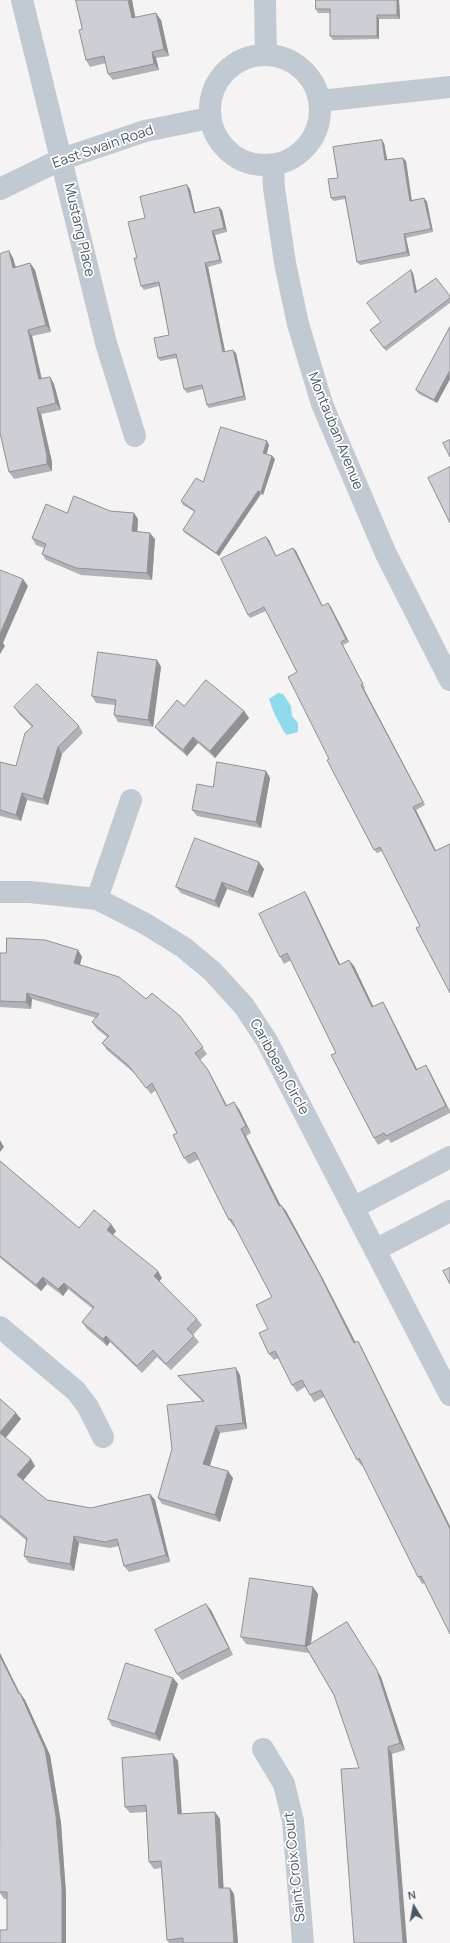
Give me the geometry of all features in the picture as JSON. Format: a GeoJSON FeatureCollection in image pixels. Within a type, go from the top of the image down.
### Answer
{"type":"FeatureCollection","features":[{"type":"Feature","properties":{"kind":"street","name":"Mustang Place"},"geometry":{"type":"LineString","coordinates":[[22,0],[106,343],[135,436]]}},
{"type":"Feature","properties":{"kind":"street"},"geometry":{"type":"LineString","coordinates":[[265,0],[266,54]]}},
{"type":"Feature","properties":{"kind":"street"},"geometry":{"type":"LineString","coordinates":[[266,54],[285,58],[302,68],[314,83],[320,101],[320,119],[315,135],[304,150],[290,160],[273,165],[256,165],[238,160],[224,149],[214,134],[209,118],[210,98],[217,81],[230,66],[247,57],[266,54]]}},
{"type":"Feature","properties":{"kind":"street"},"geometry":{"type":"LineString","coordinates":[[320,101],[450,87]]}},
{"type":"Feature","properties":{"kind":"street","name":"East Swain Road"},"geometry":{"type":"LineString","coordinates":[[0,189],[62,159],[145,131],[209,118]]}},
{"type":"Feature","properties":{"kind":"street","name":"Montauban Avenue"},"geometry":{"type":"LineString","coordinates":[[273,165],[274,188],[285,263],[298,324],[322,404],[386,554],[450,680]]}},
{"type":"Feature","properties":{"kind":"street"},"geometry":{"type":"LineString","coordinates":[[97,899],[131,800]]}},
{"type":"Feature","properties":{"kind":"street","name":"Caribbean Circle"},"geometry":{"type":"LineString","coordinates":[[0,892],[30,892],[97,899],[144,923],[183,947],[212,971],[244,1006],[267,1041],[450,1395]]}},
{"type":"Feature","properties":{"kind":"street"},"geometry":{"type":"LineString","coordinates":[[353,1208],[450,1157]]}},
{"type":"Feature","properties":{"kind":"street"},"geometry":{"type":"LineString","coordinates":[[375,1250],[450,1211]]}},
{"type":"Feature","properties":{"kind":"street"},"geometry":{"type":"LineString","coordinates":[[0,1327],[76,1391],[88,1407],[103,1436]]}},
{"type":"Feature","properties":{"kind":"street","name":"Saint Croix Court"},"geometry":{"type":"LineString","coordinates":[[263,1748],[284,1784],[293,1821],[303,1943]]}},
{"type":"Feature","properties":{"kind":"water"},"geometry":{"type":"Polygon","coordinates":[[[278,693],[283,694],[291,706],[292,716],[298,723],[298,732],[287,735],[274,713],[269,699],[278,693]]]}},
{"type":"Feature","properties":{"kind":"building"},"geometry":{"type":"Polygon","coordinates":[[[76,0],[128,0],[132,18],[156,13],[164,49],[152,52],[154,64],[108,74],[104,56],[86,60],[79,30],[82,29],[76,0]]]}},
{"type":"Feature","properties":{"kind":"building"},"geometry":{"type":"Polygon","coordinates":[[[316,0],[397,0],[397,15],[377,15],[377,36],[330,36],[330,9],[316,9],[316,0]]]}},
{"type":"Feature","properties":{"kind":"building"},"geometry":{"type":"Polygon","coordinates":[[[382,140],[385,160],[403,158],[410,201],[424,198],[431,229],[404,234],[407,252],[357,262],[345,196],[331,198],[328,179],[338,178],[333,147],[382,140]]]}},
{"type":"Feature","properties":{"kind":"building"},"geometry":{"type":"Polygon","coordinates":[[[187,185],[194,213],[219,207],[224,228],[212,231],[220,260],[205,263],[223,352],[233,350],[244,396],[207,405],[202,385],[184,389],[176,354],[158,358],[154,338],[169,335],[159,282],[141,286],[134,258],[137,258],[128,222],[145,218],[140,197],[187,185]]]}},
{"type":"Feature","properties":{"kind":"building"},"geometry":{"type":"Polygon","coordinates":[[[9,251],[13,268],[30,263],[46,325],[28,330],[39,379],[50,377],[56,403],[37,408],[47,456],[47,464],[9,472],[0,433],[0,254],[9,251]]]}},
{"type":"Feature","properties":{"kind":"building"},"geometry":{"type":"Polygon","coordinates":[[[411,270],[415,293],[436,278],[450,298],[384,348],[370,330],[381,322],[367,303],[411,270]]]}},
{"type":"Feature","properties":{"kind":"building"},"geometry":{"type":"Polygon","coordinates":[[[450,327],[450,372],[434,400],[416,390],[450,327]]]}},
{"type":"Feature","properties":{"kind":"building"},"geometry":{"type":"Polygon","coordinates":[[[221,427],[267,441],[263,453],[272,456],[261,492],[258,491],[216,553],[183,530],[195,511],[181,501],[196,478],[203,482],[221,427]]]}},
{"type":"Feature","properties":{"kind":"building"},"geometry":{"type":"Polygon","coordinates":[[[450,440],[450,457],[443,443],[450,440]]]}},
{"type":"Feature","properties":{"kind":"building"},"geometry":{"type":"Polygon","coordinates":[[[450,467],[450,523],[428,478],[450,467]]]}},
{"type":"Feature","properties":{"kind":"building"},"geometry":{"type":"Polygon","coordinates":[[[74,496],[110,511],[134,513],[132,531],[150,533],[147,573],[76,568],[42,554],[46,544],[32,538],[46,504],[67,513],[74,496]]]}},
{"type":"Feature","properties":{"kind":"building"},"geometry":{"type":"Polygon","coordinates":[[[266,537],[276,556],[293,548],[322,606],[328,603],[346,639],[341,642],[363,684],[361,685],[423,802],[413,807],[435,851],[450,844],[450,993],[416,928],[420,926],[380,847],[374,850],[327,760],[329,759],[288,677],[297,672],[264,607],[248,615],[221,559],[266,537]]]}},
{"type":"Feature","properties":{"kind":"building"},"geometry":{"type":"Polygon","coordinates":[[[0,570],[23,579],[0,634],[0,570]]]}},
{"type":"Feature","properties":{"kind":"building"},"geometry":{"type":"Polygon","coordinates":[[[98,652],[157,660],[148,720],[114,715],[116,700],[92,696],[98,652]]]}},
{"type":"Feature","properties":{"kind":"building"},"geometry":{"type":"Polygon","coordinates":[[[206,680],[244,711],[210,751],[193,737],[183,750],[155,727],[177,700],[184,706],[206,680]]]}},
{"type":"Feature","properties":{"kind":"building"},"geometry":{"type":"Polygon","coordinates":[[[37,684],[79,726],[58,747],[43,799],[22,793],[16,815],[0,810],[0,762],[16,766],[25,733],[33,726],[14,707],[37,684]]]}},
{"type":"Feature","properties":{"kind":"building"},"geometry":{"type":"Polygon","coordinates":[[[217,762],[266,771],[256,822],[192,810],[197,784],[213,787],[217,762]]]}},
{"type":"Feature","properties":{"kind":"building"},"geometry":{"type":"Polygon","coordinates":[[[195,838],[259,862],[248,892],[222,882],[215,901],[176,887],[195,838]]]}},
{"type":"Feature","properties":{"kind":"building"},"geometry":{"type":"Polygon","coordinates":[[[305,892],[339,965],[349,960],[372,1007],[383,1002],[416,1070],[426,1065],[446,1106],[386,1136],[384,1133],[374,1138],[331,1055],[336,1053],[287,953],[280,957],[259,914],[305,892]]]}},
{"type":"Feature","properties":{"kind":"building"},"geometry":{"type":"Polygon","coordinates":[[[7,938],[45,940],[78,950],[74,963],[119,977],[146,999],[152,993],[180,1016],[203,1047],[195,1053],[208,1070],[226,1106],[234,1102],[246,1126],[241,1129],[279,1206],[281,1205],[319,1273],[354,1343],[358,1341],[450,1529],[450,1634],[421,1576],[418,1577],[359,1458],[357,1460],[321,1390],[310,1395],[302,1380],[292,1385],[275,1351],[269,1354],[259,1333],[268,1329],[256,1305],[272,1297],[231,1219],[229,1220],[195,1152],[184,1158],[173,1135],[177,1133],[152,1083],[146,1088],[129,1066],[102,1043],[109,1036],[92,1022],[99,1014],[27,993],[26,1002],[0,1001],[0,953],[6,953],[7,938]]]}},
{"type":"Feature","properties":{"kind":"building"},"geometry":{"type":"Polygon","coordinates":[[[0,1161],[79,1228],[94,1210],[111,1224],[107,1230],[158,1271],[154,1276],[197,1319],[187,1329],[194,1336],[166,1364],[153,1350],[137,1366],[106,1336],[103,1339],[82,1322],[94,1307],[64,1283],[58,1289],[43,1277],[36,1285],[0,1256],[0,1161]]]}},
{"type":"Feature","properties":{"kind":"building"},"geometry":{"type":"Polygon","coordinates":[[[450,1268],[450,1284],[443,1271],[450,1268]]]}},
{"type":"Feature","properties":{"kind":"building"},"geometry":{"type":"Polygon","coordinates":[[[236,1368],[243,1423],[216,1426],[203,1464],[228,1471],[215,1515],[158,1498],[172,1449],[167,1405],[204,1401],[178,1376],[236,1368]]]}},
{"type":"Feature","properties":{"kind":"building"},"geometry":{"type":"Polygon","coordinates":[[[0,1399],[16,1413],[0,1432],[0,1399]]]}},
{"type":"Feature","properties":{"kind":"building"},"geometry":{"type":"Polygon","coordinates":[[[0,1433],[31,1459],[17,1475],[47,1500],[91,1508],[150,1494],[166,1555],[124,1566],[117,1539],[105,1542],[74,1536],[70,1564],[24,1556],[27,1538],[0,1515],[0,1433]]]}},
{"type":"Feature","properties":{"kind":"building"},"geometry":{"type":"Polygon","coordinates":[[[250,1578],[313,1587],[305,1646],[241,1637],[250,1578]]]}},
{"type":"Feature","properties":{"kind":"building"},"geometry":{"type":"Polygon","coordinates":[[[206,1604],[229,1648],[177,1674],[155,1630],[206,1604]]]}},
{"type":"Feature","properties":{"kind":"building"},"geometry":{"type":"Polygon","coordinates":[[[347,1622],[377,1670],[400,1743],[388,1747],[403,1943],[354,1943],[341,1769],[359,1768],[334,1695],[306,1647],[347,1622]]]}},
{"type":"Feature","properties":{"kind":"building"},"geometry":{"type":"Polygon","coordinates":[[[0,1656],[19,1694],[20,1693],[45,1749],[56,1816],[62,1888],[62,1943],[0,1943],[0,1930],[7,1930],[7,1892],[0,1892],[0,1656]]]}},
{"type":"Feature","properties":{"kind":"building"},"geometry":{"type":"Polygon","coordinates":[[[126,1663],[173,1678],[155,1734],[108,1719],[126,1663]]]}},
{"type":"Feature","properties":{"kind":"building"},"geometry":{"type":"Polygon","coordinates":[[[173,1754],[178,1814],[215,1812],[219,1888],[230,1888],[234,1943],[183,1943],[183,1938],[167,1940],[161,1861],[149,1862],[146,1805],[125,1807],[122,1758],[173,1754]]]}}]}
